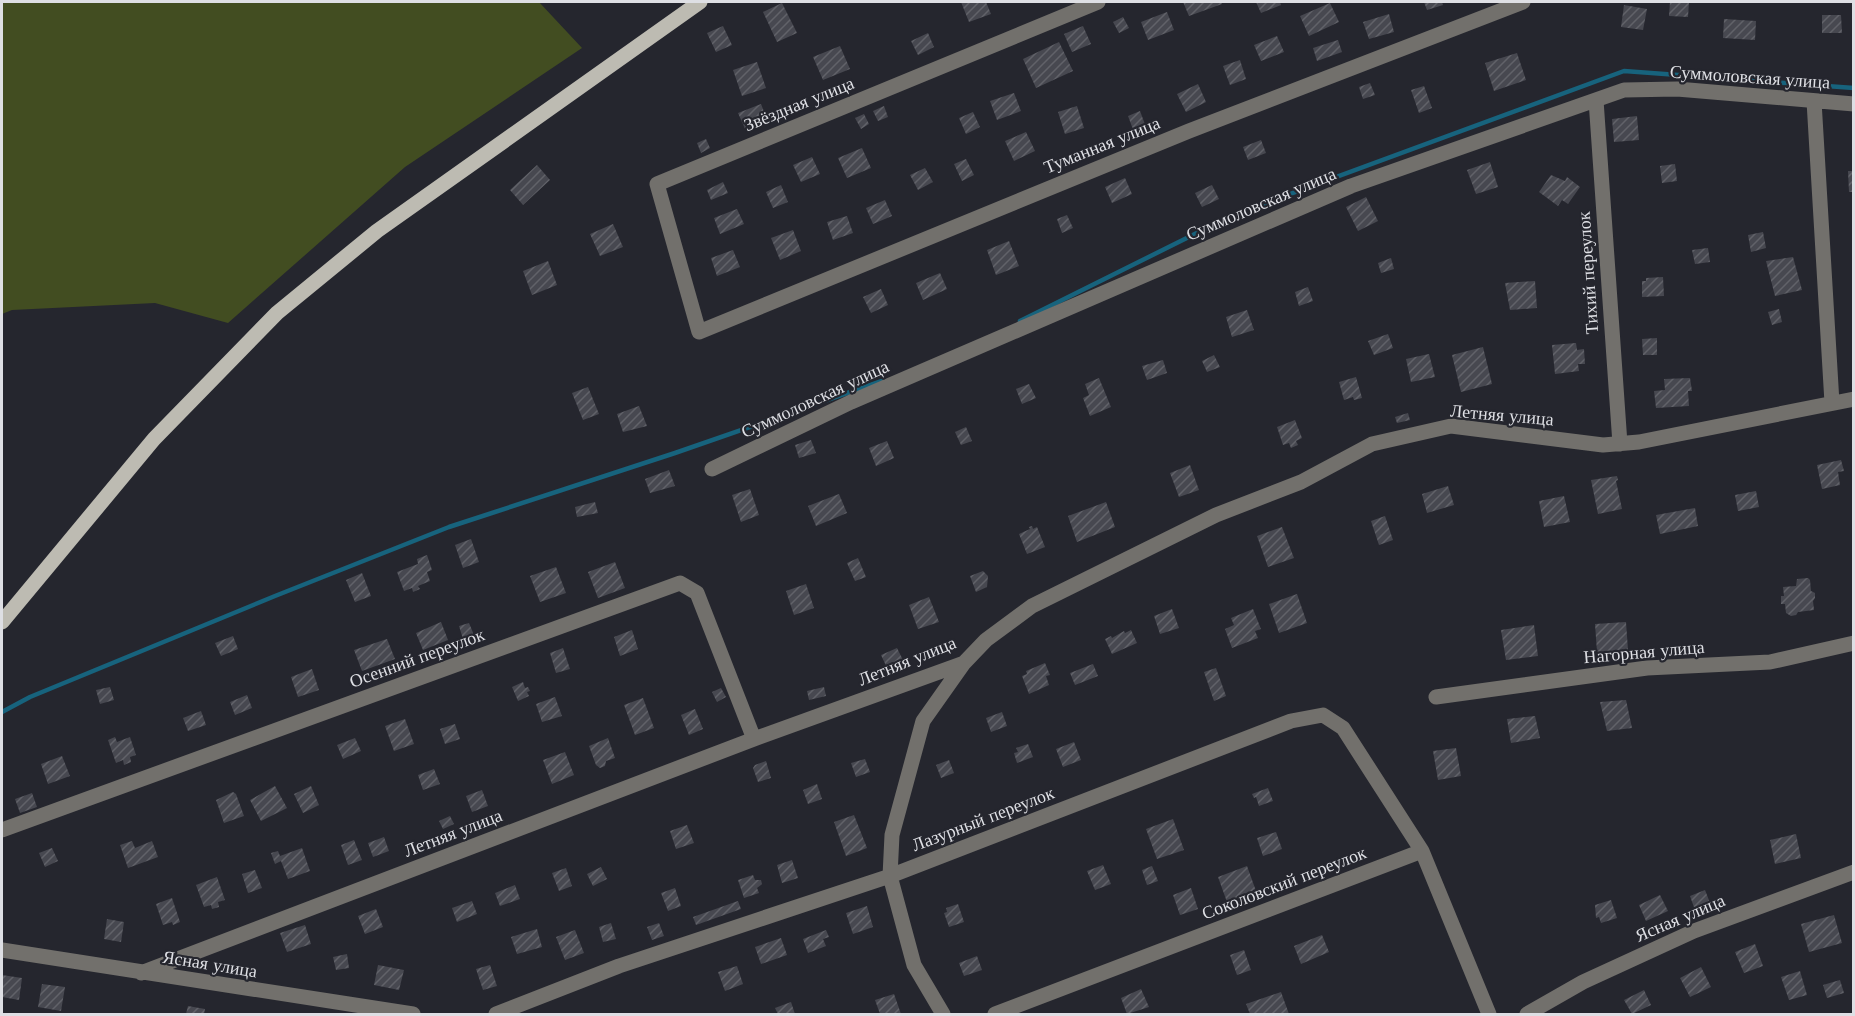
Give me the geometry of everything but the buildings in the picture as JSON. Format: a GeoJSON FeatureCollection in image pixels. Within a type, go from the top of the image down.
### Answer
{"type":"FeatureCollection","features":[{"type":"Feature","properties":{"kind":"main road"},"geometry":{"type":"LineString","coordinates":[[2,622],[154,439],[278,313],[377,231],[700,2]]}},
{"type":"Feature","properties":{"kind":"street","name":"Звёздная улица"},"geometry":{"type":"LineString","coordinates":[[699,332],[657,184],[1098,2]]}},
{"type":"Feature","properties":{"kind":"street","name":"Туманная улица"},"geometry":{"type":"LineString","coordinates":[[699,332],[1189,131],[1523,2]]}},
{"type":"Feature","properties":{"kind":"street","name":"Суммоловская улица"},"geometry":{"type":"LineString","coordinates":[[712,469],[851,402],[1351,186],[1624,90],[1677,89],[1854,104]]}},
{"type":"Feature","properties":{"kind":"street","name":"Тихий переулок"},"geometry":{"type":"LineString","coordinates":[[1596,100],[1620,444]]}},
{"type":"Feature","properties":{"kind":"street"},"geometry":{"type":"LineString","coordinates":[[1814,101],[1832,403]]}},
{"type":"Feature","properties":{"kind":"street","name":"Летняя улица"},"geometry":{"type":"LineString","coordinates":[[141,973],[754,739],[964,663],[986,640],[1032,606],[1216,515],[1301,482],[1372,444],[1451,426],[1604,445],[1620,444],[1854,399]]}},
{"type":"Feature","properties":{"kind":"street","name":"Осенний переулок"},"geometry":{"type":"LineString","coordinates":[[2,830],[680,583],[697,593],[754,739]]}},
{"type":"Feature","properties":{"kind":"street","name":"Нагорная улица"},"geometry":{"type":"LineString","coordinates":[[1436,696],[1647,668],[1770,662],[1854,643]]}},
{"type":"Feature","properties":{"kind":"street"},"geometry":{"type":"LineString","coordinates":[[943,1014],[914,964],[890,876],[892,835],[923,721],[964,663]]}},
{"type":"Feature","properties":{"kind":"street","name":"Лазурный переулок"},"geometry":{"type":"LineString","coordinates":[[496,1014],[619,966],[890,876],[1291,721],[1323,715],[1343,728],[1422,851]]}},
{"type":"Feature","properties":{"kind":"street"},"geometry":{"type":"LineString","coordinates":[[1422,851],[1489,1014]]}},
{"type":"Feature","properties":{"kind":"street","name":"Соколовский переулок"},"geometry":{"type":"LineString","coordinates":[[995,1014],[1422,851]]}},
{"type":"Feature","properties":{"kind":"street","name":"Ясная улица"},"geometry":{"type":"LineString","coordinates":[[1527,1014],[1583,982],[1694,931],[1854,872]]}},
{"type":"Feature","properties":{"kind":"street","name":"Ясная улица"},"geometry":{"type":"LineString","coordinates":[[2,950],[413,1014]]}},
{"type":"Feature","properties":{"kind":"green space"},"geometry":{"type":"Polygon","coordinates":[[[2,2],[539,2],[582,48],[405,167],[228,323],[155,303],[12,310],[2,314],[2,2]]]}},
{"type":"Feature","properties":{"kind":"waterway"},"geometry":{"type":"LineString","coordinates":[[1020,321],[1233,215],[1624,71],[1854,88]]}},
{"type":"Feature","properties":{"kind":"waterway"},"geometry":{"type":"LineString","coordinates":[[2,712],[30,697],[449,527],[675,453],[882,381]]}}]}
